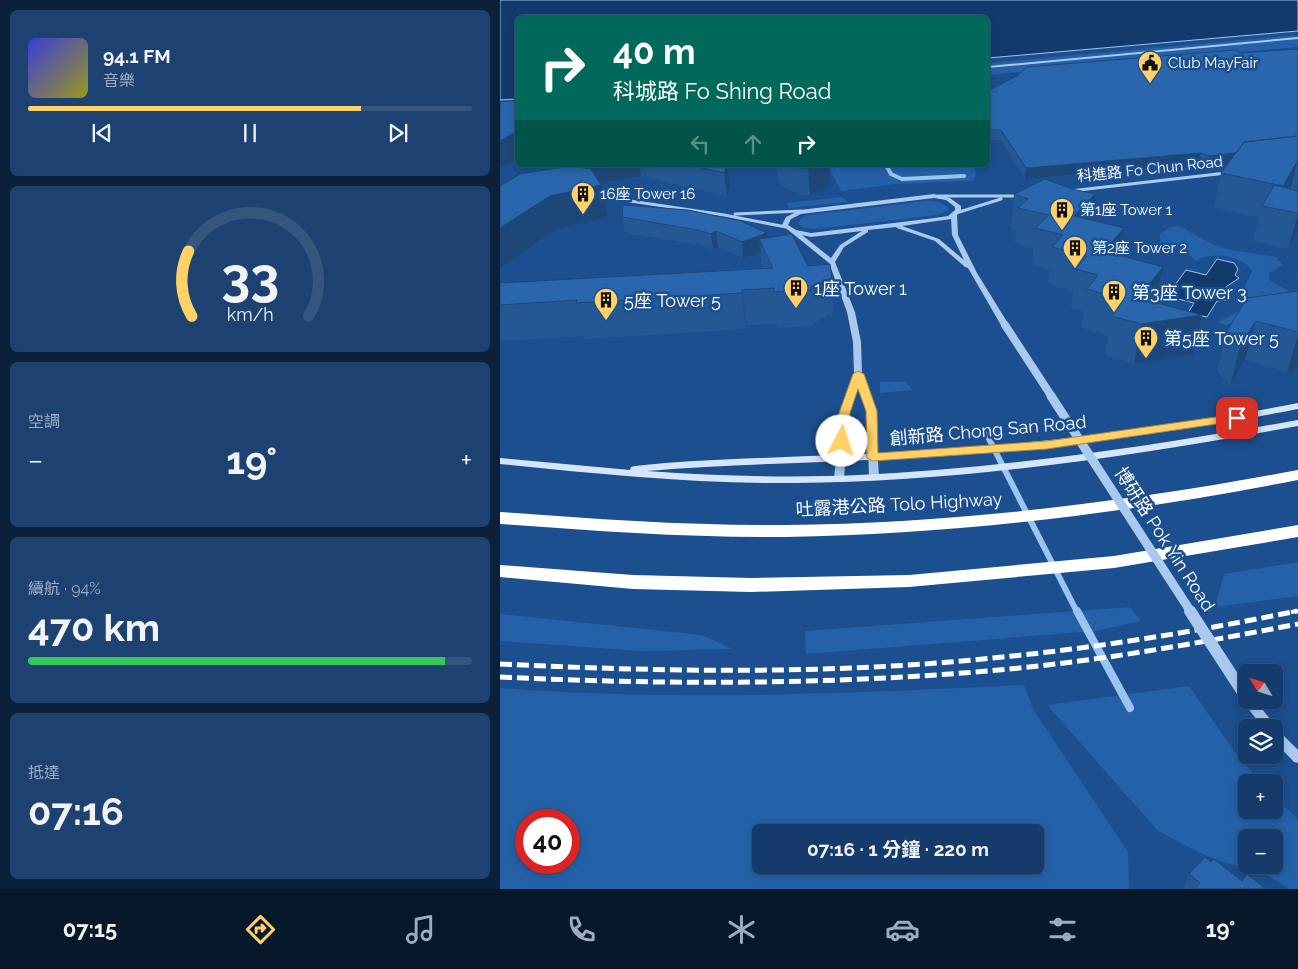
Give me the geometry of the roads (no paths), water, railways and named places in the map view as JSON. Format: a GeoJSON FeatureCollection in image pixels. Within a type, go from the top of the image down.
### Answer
{"type":"FeatureCollection","features":[{"type":"Feature","properties":{"kind":"highway","name":"吐露港公路 Tolo Highway"},"geometry":{"type":"LineString","coordinates":[[500,518],[654,528],[742,530],[824,530],[947,524],[1146,503],[1298,475]]}},
{"type":"Feature","properties":{"kind":"highway"},"geometry":{"type":"LineString","coordinates":[[500,571],[633,582],[751,585],[959,577],[1114,562],[1298,532]]}},
{"type":"Feature","properties":{"kind":"main road","name":"創新路 Chong San Road"},"geometry":{"type":"LineString","coordinates":[[619,471],[670,465],[873,458],[1047,445],[1205,423],[1298,406]]}},
{"type":"Feature","properties":{"kind":"main road","name":"創新路 Chong San Road"},"geometry":{"type":"LineString","coordinates":[[500,461],[619,471],[664,477],[794,480],[874,477],[1056,461],[1298,423]]}},
{"type":"Feature","properties":{"kind":"street"},"geometry":{"type":"LineString","coordinates":[[990,67],[1298,38]]}},
{"type":"Feature","properties":{"kind":"street","name":"科進路 Fo Chun Road"},"geometry":{"type":"LineString","coordinates":[[1065,191],[1234,172]]}},
{"type":"Feature","properties":{"kind":"street"},"geometry":{"type":"LineString","coordinates":[[587,195],[724,214],[786,227],[832,262],[851,312],[857,342],[858,374],[871,411],[874,477]]}},
{"type":"Feature","properties":{"kind":"street"},"geometry":{"type":"LineString","coordinates":[[925,197],[1004,198],[1024,196]]}},
{"type":"Feature","properties":{"kind":"street"},"geometry":{"type":"LineString","coordinates":[[724,214],[806,211],[925,197],[942,197],[952,201],[958,206],[955,214]]}},
{"type":"Feature","properties":{"kind":"street"},"geometry":{"type":"LineString","coordinates":[[794,232],[824,234],[936,220],[1004,198]]}},
{"type":"Feature","properties":{"kind":"street"},"geometry":{"type":"LineString","coordinates":[[786,227],[785,223],[788,218],[806,211]]}},
{"type":"Feature","properties":{"kind":"street","name":"博研路 Pok Yin Road"},"geometry":{"type":"LineString","coordinates":[[955,214],[955,235],[974,273],[1238,684]]}},
{"type":"Feature","properties":{"kind":"street","name":"博研路 Pok Yin Road"},"geometry":{"type":"LineString","coordinates":[[892,226],[914,231],[942,243],[974,273]]}},
{"type":"Feature","properties":{"kind":"street"},"geometry":{"type":"LineString","coordinates":[[832,262],[842,246],[870,229]]}},
{"type":"Feature","properties":{"kind":"street"},"geometry":{"type":"LineString","coordinates":[[840,478],[845,413],[858,374]]}},
{"type":"Feature","properties":{"kind":"street","name":"博研路 Pok Yin Road"},"geometry":{"type":"LineString","coordinates":[[1255,709],[1263,719]]}},
{"type":"Feature","properties":{"kind":"street"},"geometry":{"type":"LineString","coordinates":[[1283,742],[1298,758]]}},
{"type":"Feature","properties":{"kind":"waterway"},"geometry":{"type":"LineString","coordinates":[[887,167],[891,174],[902,179],[964,176]]}},
{"type":"Feature","properties":{"kind":"waterway"},"geometry":{"type":"LineString","coordinates":[[987,435],[1077,612]]}},
{"type":"Feature","properties":{"kind":"waterway"},"geometry":{"type":"LineString","coordinates":[[1077,611],[1130,708]]}},
{"type":"Feature","properties":{"kind":"railway"},"geometry":{"type":"LineString","coordinates":[[500,664],[626,669],[752,670],[877,667],[940,663],[1114,643],[1187,632],[1294,612]]}},
{"type":"Feature","properties":{"kind":"railway"},"geometry":{"type":"LineString","coordinates":[[500,677],[563,680],[750,682],[874,679],[937,675],[1037,666],[1112,656],[1187,645],[1298,624]]}},
{"type":"Feature","properties":{"kind":"place","name":"Club MayFair"},"geometry":{"type":"Point","coordinates":[1150,84]}},
{"type":"Feature","properties":{"kind":"place","name":"16座 Tower 16"},"geometry":{"type":"Point","coordinates":[583,215]}},
{"type":"Feature","properties":{"kind":"place","name":"第1座 Tower 1"},"geometry":{"type":"Point","coordinates":[1062,231]}},
{"type":"Feature","properties":{"kind":"place","name":"第2座 Tower 2"},"geometry":{"type":"Point","coordinates":[1075,269]}},
{"type":"Feature","properties":{"kind":"place","name":"1座 Tower 1"},"geometry":{"type":"Point","coordinates":[796,309]}},
{"type":"Feature","properties":{"kind":"place","name":"第3座 Tower 3"},"geometry":{"type":"Point","coordinates":[1114,313]}},
{"type":"Feature","properties":{"kind":"place","name":"5座 Tower 5"},"geometry":{"type":"Point","coordinates":[606,321]}},
{"type":"Feature","properties":{"kind":"place","name":"第5座 Tower 5"},"geometry":{"type":"Point","coordinates":[1146,359]}}]}
